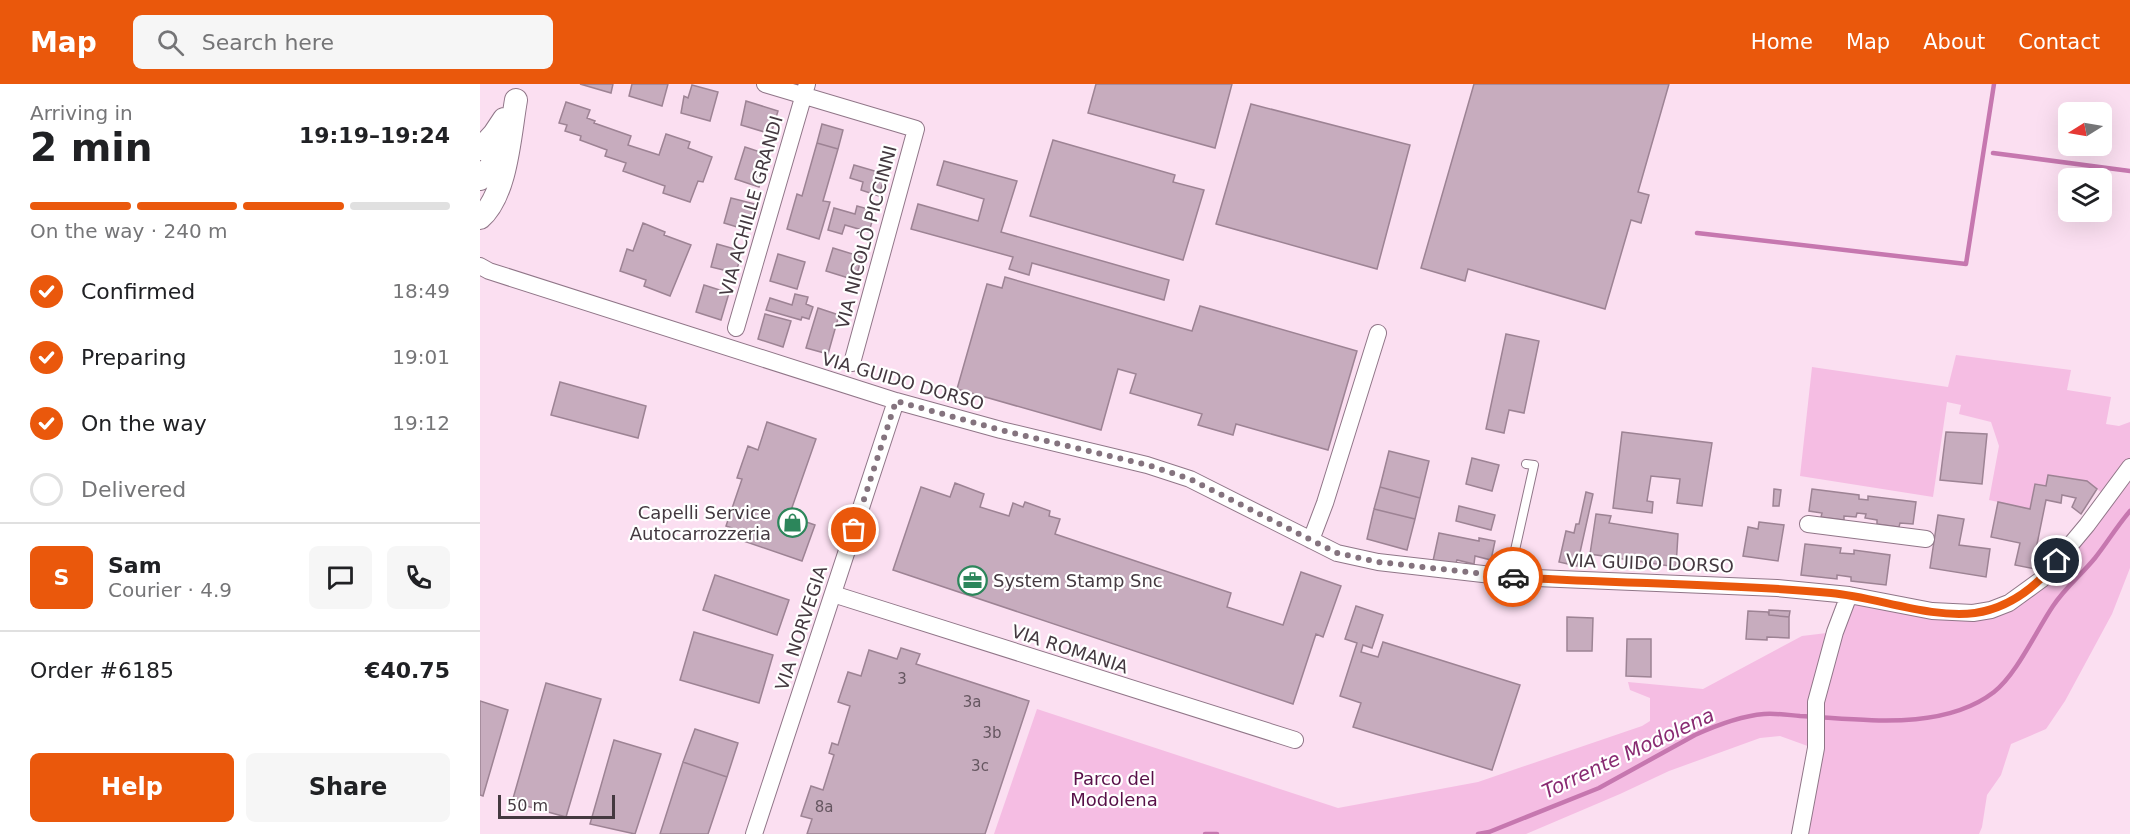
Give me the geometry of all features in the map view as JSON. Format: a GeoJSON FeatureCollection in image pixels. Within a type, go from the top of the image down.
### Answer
{"type":"FeatureCollection","features":[{"type":"Feature","properties":{"kind":"main road"},"geometry":{"type":"LineString","coordinates":[[480,149],[494,134],[518,92]]}},
{"type":"Feature","properties":{"kind":"main road"},"geometry":{"type":"LineString","coordinates":[[480,179],[499,156],[518,92]]}},
{"type":"Feature","properties":{"kind":"main road"},"geometry":{"type":"LineString","coordinates":[[480,218],[487,212],[501,182],[518,92]]}},
{"type":"Feature","properties":{"kind":"street","name":"VIA NICOLÒ PICCINNI"},"geometry":{"type":"LineString","coordinates":[[765,84],[806,90],[916,129],[852,363]]}},
{"type":"Feature","properties":{"kind":"street","name":"VIA ACHILLE GRANDI"},"geometry":{"type":"LineString","coordinates":[[736,328],[806,90]]}},
{"type":"Feature","properties":{"kind":"street","name":"VIA GUIDO DORSO"},"geometry":{"type":"LineString","coordinates":[[480,266],[489,271],[896,401],[1001,430],[1148,465],[1190,479],[1337,553],[1378,562],[1509,577],[1728,585],[1849,595],[1953,613],[1973,613],[1991,610],[2009,603],[2042,579],[2087,525],[2130,467]]}},
{"type":"Feature","properties":{"kind":"street"},"geometry":{"type":"LineString","coordinates":[[1311,540],[1325,503],[1378,333]]}},
{"type":"Feature","properties":{"kind":"street","name":"VIA NORVEGIA"},"geometry":{"type":"LineString","coordinates":[[754,834],[896,401]]}},
{"type":"Feature","properties":{"kind":"street"},"geometry":{"type":"LineString","coordinates":[[1808,524],[1926,539]]}},
{"type":"Feature","properties":{"kind":"street","name":"VIA ROMANIA"},"geometry":{"type":"LineString","coordinates":[[833,594],[1295,740]]}},
{"type":"Feature","properties":{"kind":"street"},"geometry":{"type":"LineString","coordinates":[[1800,834],[1816,748],[1816,702],[1835,632],[1849,595]]}},
{"type":"Feature","properties":{"kind":"lane"},"geometry":{"type":"LineString","coordinates":[[1509,577],[1534,465],[1526,464]]}},
{"type":"Feature","properties":{"kind":"green space","name":"Parco del Modolena"},"geometry":{"type":"Polygon","coordinates":[[[1956,355],[2071,370],[2067,390],[2111,397],[2106,424],[2119,426],[2130,422],[2130,568],[2112,614],[2065,701],[2046,729],[2011,744],[2001,775],[1987,795],[1979,834],[1800,834],[1816,749],[1780,736],[1760,738],[1669,771],[1526,834],[994,834],[1037,709],[1338,808],[1478,782],[1642,726],[1650,721],[1650,698],[1630,690],[1628,682],[1703,689],[1802,636],[1835,632],[1849,595],[1953,613],[2027,591],[2107,497],[2087,481],[2049,475],[2046,486],[2030,509],[1989,500],[1999,446],[1991,422],[1959,414],[1961,405],[1947,402],[1933,497],[1800,476],[1812,367],[1948,387],[1956,355]]]}},
{"type":"Feature","properties":{"kind":"building"},"geometry":{"type":"Polygon","coordinates":[[[580,84],[613,84],[611,93],[580,84]]]}},
{"type":"Feature","properties":{"kind":"building"},"geometry":{"type":"Polygon","coordinates":[[[632,84],[668,84],[662,106],[629,96],[632,84]]]}},
{"type":"Feature","properties":{"kind":"building"},"geometry":{"type":"Polygon","coordinates":[[[1096,84],[1232,84],[1215,148],[1088,113],[1096,84]]]}},
{"type":"Feature","properties":{"kind":"building"},"geometry":{"type":"Polygon","coordinates":[[[1474,84],[1669,84],[1638,192],[1649,195],[1641,223],[1631,220],[1605,309],[1468,269],[1465,281],[1421,268],[1474,84]]]}},
{"type":"Feature","properties":{"kind":"building"},"geometry":{"type":"Polygon","coordinates":[[[692,85],[718,92],[710,121],[681,113],[684,96],[688,98],[692,85]]]}},
{"type":"Feature","properties":{"kind":"building"},"geometry":{"type":"Polygon","coordinates":[[[746,101],[778,111],[771,134],[741,125],[746,101]]]}},
{"type":"Feature","properties":{"kind":"building"},"geometry":{"type":"Polygon","coordinates":[[[566,102],[590,110],[587,118],[595,121],[594,123],[631,136],[628,145],[659,155],[666,134],[690,142],[688,148],[712,157],[703,182],[698,181],[690,202],[663,193],[665,186],[623,171],[626,163],[605,156],[607,150],[580,140],[581,136],[565,131],[567,125],[559,123],[566,102]]]}},
{"type":"Feature","properties":{"kind":"building"},"geometry":{"type":"Polygon","coordinates":[[[1251,104],[1410,145],[1377,269],[1216,224],[1251,104]]]}},
{"type":"Feature","properties":{"kind":"building"},"geometry":{"type":"Polygon","coordinates":[[[822,124],[843,130],[838,149],[817,143],[822,124]]]}},
{"type":"Feature","properties":{"kind":"building"},"geometry":{"type":"Polygon","coordinates":[[[1053,140],[1175,175],[1173,182],[1204,190],[1183,260],[1030,216],[1053,140]]]}},
{"type":"Feature","properties":{"kind":"building"},"geometry":{"type":"Polygon","coordinates":[[[817,143],[838,149],[823,201],[830,202],[819,239],[787,229],[797,194],[802,196],[817,143]]]}},
{"type":"Feature","properties":{"kind":"building"},"geometry":{"type":"Polygon","coordinates":[[[745,147],[769,155],[759,187],[735,179],[745,147]]]}},
{"type":"Feature","properties":{"kind":"building"},"geometry":{"type":"Polygon","coordinates":[[[944,161],[1017,181],[1001,232],[1169,280],[1164,300],[1032,263],[1029,275],[1009,269],[1013,257],[911,229],[918,204],[978,221],[984,199],[937,185],[944,161]]]}},
{"type":"Feature","properties":{"kind":"building"},"geometry":{"type":"Polygon","coordinates":[[[854,165],[885,174],[879,196],[861,190],[863,182],[850,178],[854,165]]]}},
{"type":"Feature","properties":{"kind":"building"},"geometry":{"type":"Polygon","coordinates":[[[731,198],[755,204],[747,230],[724,223],[731,198]]]}},
{"type":"Feature","properties":{"kind":"building"},"geometry":{"type":"Polygon","coordinates":[[[857,206],[875,211],[869,232],[845,225],[842,234],[828,230],[834,208],[855,214],[857,206]]]}},
{"type":"Feature","properties":{"kind":"building"},"geometry":{"type":"Polygon","coordinates":[[[643,223],[665,232],[664,235],[691,245],[670,296],[644,286],[646,280],[620,271],[627,249],[633,251],[643,223]]]}},
{"type":"Feature","properties":{"kind":"building"},"geometry":{"type":"Polygon","coordinates":[[[717,244],[742,251],[736,273],[711,267],[717,244]]]}},
{"type":"Feature","properties":{"kind":"building"},"geometry":{"type":"Polygon","coordinates":[[[833,248],[862,257],[855,280],[826,271],[833,248]]]}},
{"type":"Feature","properties":{"kind":"building"},"geometry":{"type":"Polygon","coordinates":[[[778,254],[805,262],[797,289],[770,281],[778,254]]]}},
{"type":"Feature","properties":{"kind":"building"},"geometry":{"type":"Polygon","coordinates":[[[1005,277],[1192,331],[1200,306],[1357,351],[1328,450],[1236,424],[1233,435],[1198,425],[1202,414],[1130,393],[1136,374],[1118,369],[1101,430],[957,389],[987,284],[1002,288],[1005,277]]]}},
{"type":"Feature","properties":{"kind":"building"},"geometry":{"type":"Polygon","coordinates":[[[704,285],[729,293],[721,320],[696,312],[704,285]]]}},
{"type":"Feature","properties":{"kind":"building"},"geometry":{"type":"Polygon","coordinates":[[[795,294],[808,297],[806,304],[813,307],[809,319],[802,317],[801,320],[766,310],[770,298],[792,305],[795,294]]]}},
{"type":"Feature","properties":{"kind":"building"},"geometry":{"type":"Polygon","coordinates":[[[818,308],[839,315],[828,354],[806,348],[818,308]]]}},
{"type":"Feature","properties":{"kind":"building"},"geometry":{"type":"Polygon","coordinates":[[[765,314],[791,321],[783,347],[758,339],[765,314]]]}},
{"type":"Feature","properties":{"kind":"building"},"geometry":{"type":"Polygon","coordinates":[[[1506,334],[1539,341],[1524,413],[1509,410],[1504,433],[1486,429],[1506,334]]]}},
{"type":"Feature","properties":{"kind":"building"},"geometry":{"type":"Polygon","coordinates":[[[560,382],[646,406],[638,438],[551,415],[560,382]]]}},
{"type":"Feature","properties":{"kind":"building"},"geometry":{"type":"Polygon","coordinates":[[[767,422],[816,439],[789,516],[815,525],[802,561],[729,536],[732,528],[726,526],[742,479],[737,478],[748,446],[758,450],[767,422]]]}},
{"type":"Feature","properties":{"kind":"building"},"geometry":{"type":"Polygon","coordinates":[[[1622,432],[1712,443],[1702,506],[1677,503],[1680,479],[1651,476],[1647,501],[1653,502],[1652,513],[1613,508],[1622,432]]]}},
{"type":"Feature","properties":{"kind":"building"},"geometry":{"type":"Polygon","coordinates":[[[1946,432],[1987,434],[1982,484],[1940,480],[1946,432]]]}},
{"type":"Feature","properties":{"kind":"building"},"geometry":{"type":"Polygon","coordinates":[[[1389,451],[1429,461],[1420,498],[1380,487],[1389,451]]]}},
{"type":"Feature","properties":{"kind":"building"},"geometry":{"type":"Polygon","coordinates":[[[1472,458],[1499,465],[1492,491],[1466,484],[1472,458]]]}},
{"type":"Feature","properties":{"kind":"building"},"geometry":{"type":"Polygon","coordinates":[[[2048,475],[2087,481],[2097,489],[2081,514],[2072,507],[2076,498],[2062,495],[2061,503],[2046,500],[2035,554],[2043,556],[2041,570],[2015,565],[2020,543],[1991,537],[1998,502],[2030,509],[2035,484],[2046,486],[2048,475]]]}},
{"type":"Feature","properties":{"kind":"building"},"geometry":{"type":"Polygon","coordinates":[[[955,483],[984,494],[980,507],[1009,516],[1013,503],[1023,507],[1025,502],[1050,511],[1049,516],[1060,519],[1055,534],[1231,593],[1227,607],[1283,625],[1301,572],[1341,586],[1323,637],[1316,634],[1293,704],[893,570],[921,487],[950,497],[955,483]]]}},
{"type":"Feature","properties":{"kind":"building"},"geometry":{"type":"Polygon","coordinates":[[[1380,487],[1420,498],[1415,519],[1374,509],[1380,487]]]}},
{"type":"Feature","properties":{"kind":"building"},"geometry":{"type":"Polygon","coordinates":[[[1774,489],[1781,490],[1779,506],[1773,506],[1774,489]]]}},
{"type":"Feature","properties":{"kind":"building"},"geometry":{"type":"Polygon","coordinates":[[[1812,489],[1859,495],[1859,499],[1868,500],[1868,496],[1916,502],[1913,524],[1900,523],[1899,527],[1877,524],[1877,520],[1865,518],[1866,514],[1857,513],[1856,517],[1844,516],[1844,520],[1821,517],[1822,513],[1809,511],[1812,489]]]}},
{"type":"Feature","properties":{"kind":"building"},"geometry":{"type":"Polygon","coordinates":[[[1586,492],[1593,494],[1577,566],[1559,562],[1566,531],[1574,533],[1576,524],[1579,524],[1586,492]]]}},
{"type":"Feature","properties":{"kind":"building"},"geometry":{"type":"Polygon","coordinates":[[[1459,506],[1495,515],[1491,530],[1456,521],[1459,506]]]}},
{"type":"Feature","properties":{"kind":"building"},"geometry":{"type":"Polygon","coordinates":[[[1374,509],[1415,519],[1407,550],[1367,539],[1374,509]]]}},
{"type":"Feature","properties":{"kind":"building"},"geometry":{"type":"Polygon","coordinates":[[[1596,514],[1611,516],[1609,523],[1678,534],[1676,567],[1590,554],[1596,514]]]}},
{"type":"Feature","properties":{"kind":"building"},"geometry":{"type":"Polygon","coordinates":[[[1938,515],[1964,519],[1959,545],[1990,549],[1986,577],[1930,568],[1938,515]]]}},
{"type":"Feature","properties":{"kind":"building"},"geometry":{"type":"Polygon","coordinates":[[[1759,522],[1784,525],[1778,561],[1743,556],[1748,527],[1758,529],[1759,522]]]}},
{"type":"Feature","properties":{"kind":"building"},"geometry":{"type":"Polygon","coordinates":[[[1439,533],[1479,541],[1479,538],[1495,541],[1491,560],[1475,556],[1474,564],[1457,560],[1455,566],[1433,561],[1439,533]]]}},
{"type":"Feature","properties":{"kind":"building"},"geometry":{"type":"Polygon","coordinates":[[[1805,544],[1841,548],[1840,553],[1854,554],[1854,550],[1890,555],[1886,585],[1851,581],[1851,577],[1837,575],[1837,579],[1801,575],[1805,544]]]}},
{"type":"Feature","properties":{"kind":"building"},"geometry":{"type":"Polygon","coordinates":[[[715,575],[789,600],[777,635],[703,610],[715,575]]]}},
{"type":"Feature","properties":{"kind":"building"},"geometry":{"type":"Polygon","coordinates":[[[1356,606],[1383,615],[1372,648],[1363,645],[1361,652],[1378,657],[1383,642],[1520,685],[1492,770],[1353,727],[1361,703],[1340,696],[1357,643],[1345,639],[1356,606]]]}},
{"type":"Feature","properties":{"kind":"building"},"geometry":{"type":"Polygon","coordinates":[[[1769,610],[1790,611],[1789,617],[1769,615],[1769,610]]]}},
{"type":"Feature","properties":{"kind":"building"},"geometry":{"type":"Polygon","coordinates":[[[1748,611],[1768,612],[1769,615],[1789,617],[1789,638],[1746,639],[1748,611]]]}},
{"type":"Feature","properties":{"kind":"building"},"geometry":{"type":"Polygon","coordinates":[[[1567,617],[1593,618],[1592,651],[1567,651],[1567,617]]]}},
{"type":"Feature","properties":{"kind":"building"},"geometry":{"type":"Polygon","coordinates":[[[694,632],[773,655],[759,703],[680,680],[694,632]]]}},
{"type":"Feature","properties":{"kind":"building"},"geometry":{"type":"Polygon","coordinates":[[[1627,639],[1651,639],[1651,677],[1626,676],[1627,639]]]}},
{"type":"Feature","properties":{"kind":"building"},"geometry":{"type":"Polygon","coordinates":[[[901,648],[920,654],[916,664],[1029,701],[985,834],[807,834],[812,819],[801,816],[811,786],[823,790],[834,755],[829,753],[832,743],[838,745],[850,706],[838,702],[848,672],[861,676],[869,650],[897,659],[901,648]]]}},
{"type":"Feature","properties":{"kind":"building"},"geometry":{"type":"Polygon","coordinates":[[[546,683],[601,699],[566,817],[512,802],[546,683]]]}},
{"type":"Feature","properties":{"kind":"building"},"geometry":{"type":"Polygon","coordinates":[[[480,701],[508,710],[483,796],[480,795],[480,701]]]}},
{"type":"Feature","properties":{"kind":"building"},"geometry":{"type":"Polygon","coordinates":[[[695,729],[738,743],[727,777],[683,762],[695,729]]]}},
{"type":"Feature","properties":{"kind":"building"},"geometry":{"type":"Polygon","coordinates":[[[614,740],[661,754],[635,834],[590,824],[614,740]]]}},
{"type":"Feature","properties":{"kind":"building"},"geometry":{"type":"Polygon","coordinates":[[[683,762],[727,777],[708,834],[660,834],[683,762]]]}},
{"type":"Feature","properties":{"kind":"waterway"},"geometry":{"type":"LineString","coordinates":[[1697,233],[1966,264],[1994,84]]}},
{"type":"Feature","properties":{"kind":"waterway"},"geometry":{"type":"LineString","coordinates":[[1993,153],[2130,171]]}},
{"type":"Feature","properties":{"kind":"waterway","name":"Torrente Modolena"},"geometry":{"type":"LineString","coordinates":[[1478,834],[1489,832],[1599,788],[1695,735],[1737,719],[1773,714],[1901,720],[1926,718],[1973,705],[1994,692],[2011,674],[2058,599],[2095,558],[2130,511]]}},
{"type":"Feature","properties":{"kind":"waterway","name":"Torrente Modolena"},"geometry":{"type":"LineString","coordinates":[[1205,834],[1217,834]]}},
{"type":"Feature","properties":{"kind":"way so far"},"geometry":{"type":"LineString","coordinates":[[854,530],[896,401],[1001,430],[1148,465],[1190,479],[1337,553],[1378,562],[1513,577]]}},
{"type":"Feature","properties":{"kind":"place","name":"Capelli Service Autocarrozzeria"},"geometry":{"type":"Point","coordinates":[792,522]}},
{"type":"Feature","properties":{"kind":"place","name":"System Stamp Snc"},"geometry":{"type":"Point","coordinates":[972,580]}},
{"type":"Feature","properties":{"kind":"route"},"geometry":{"type":"LineString","coordinates":[[1513,577],[1765,587],[1849,595],[1932,611],[1973,613],[1991,610],[2009,603],[2042,579],[2057,561]]}}]}
